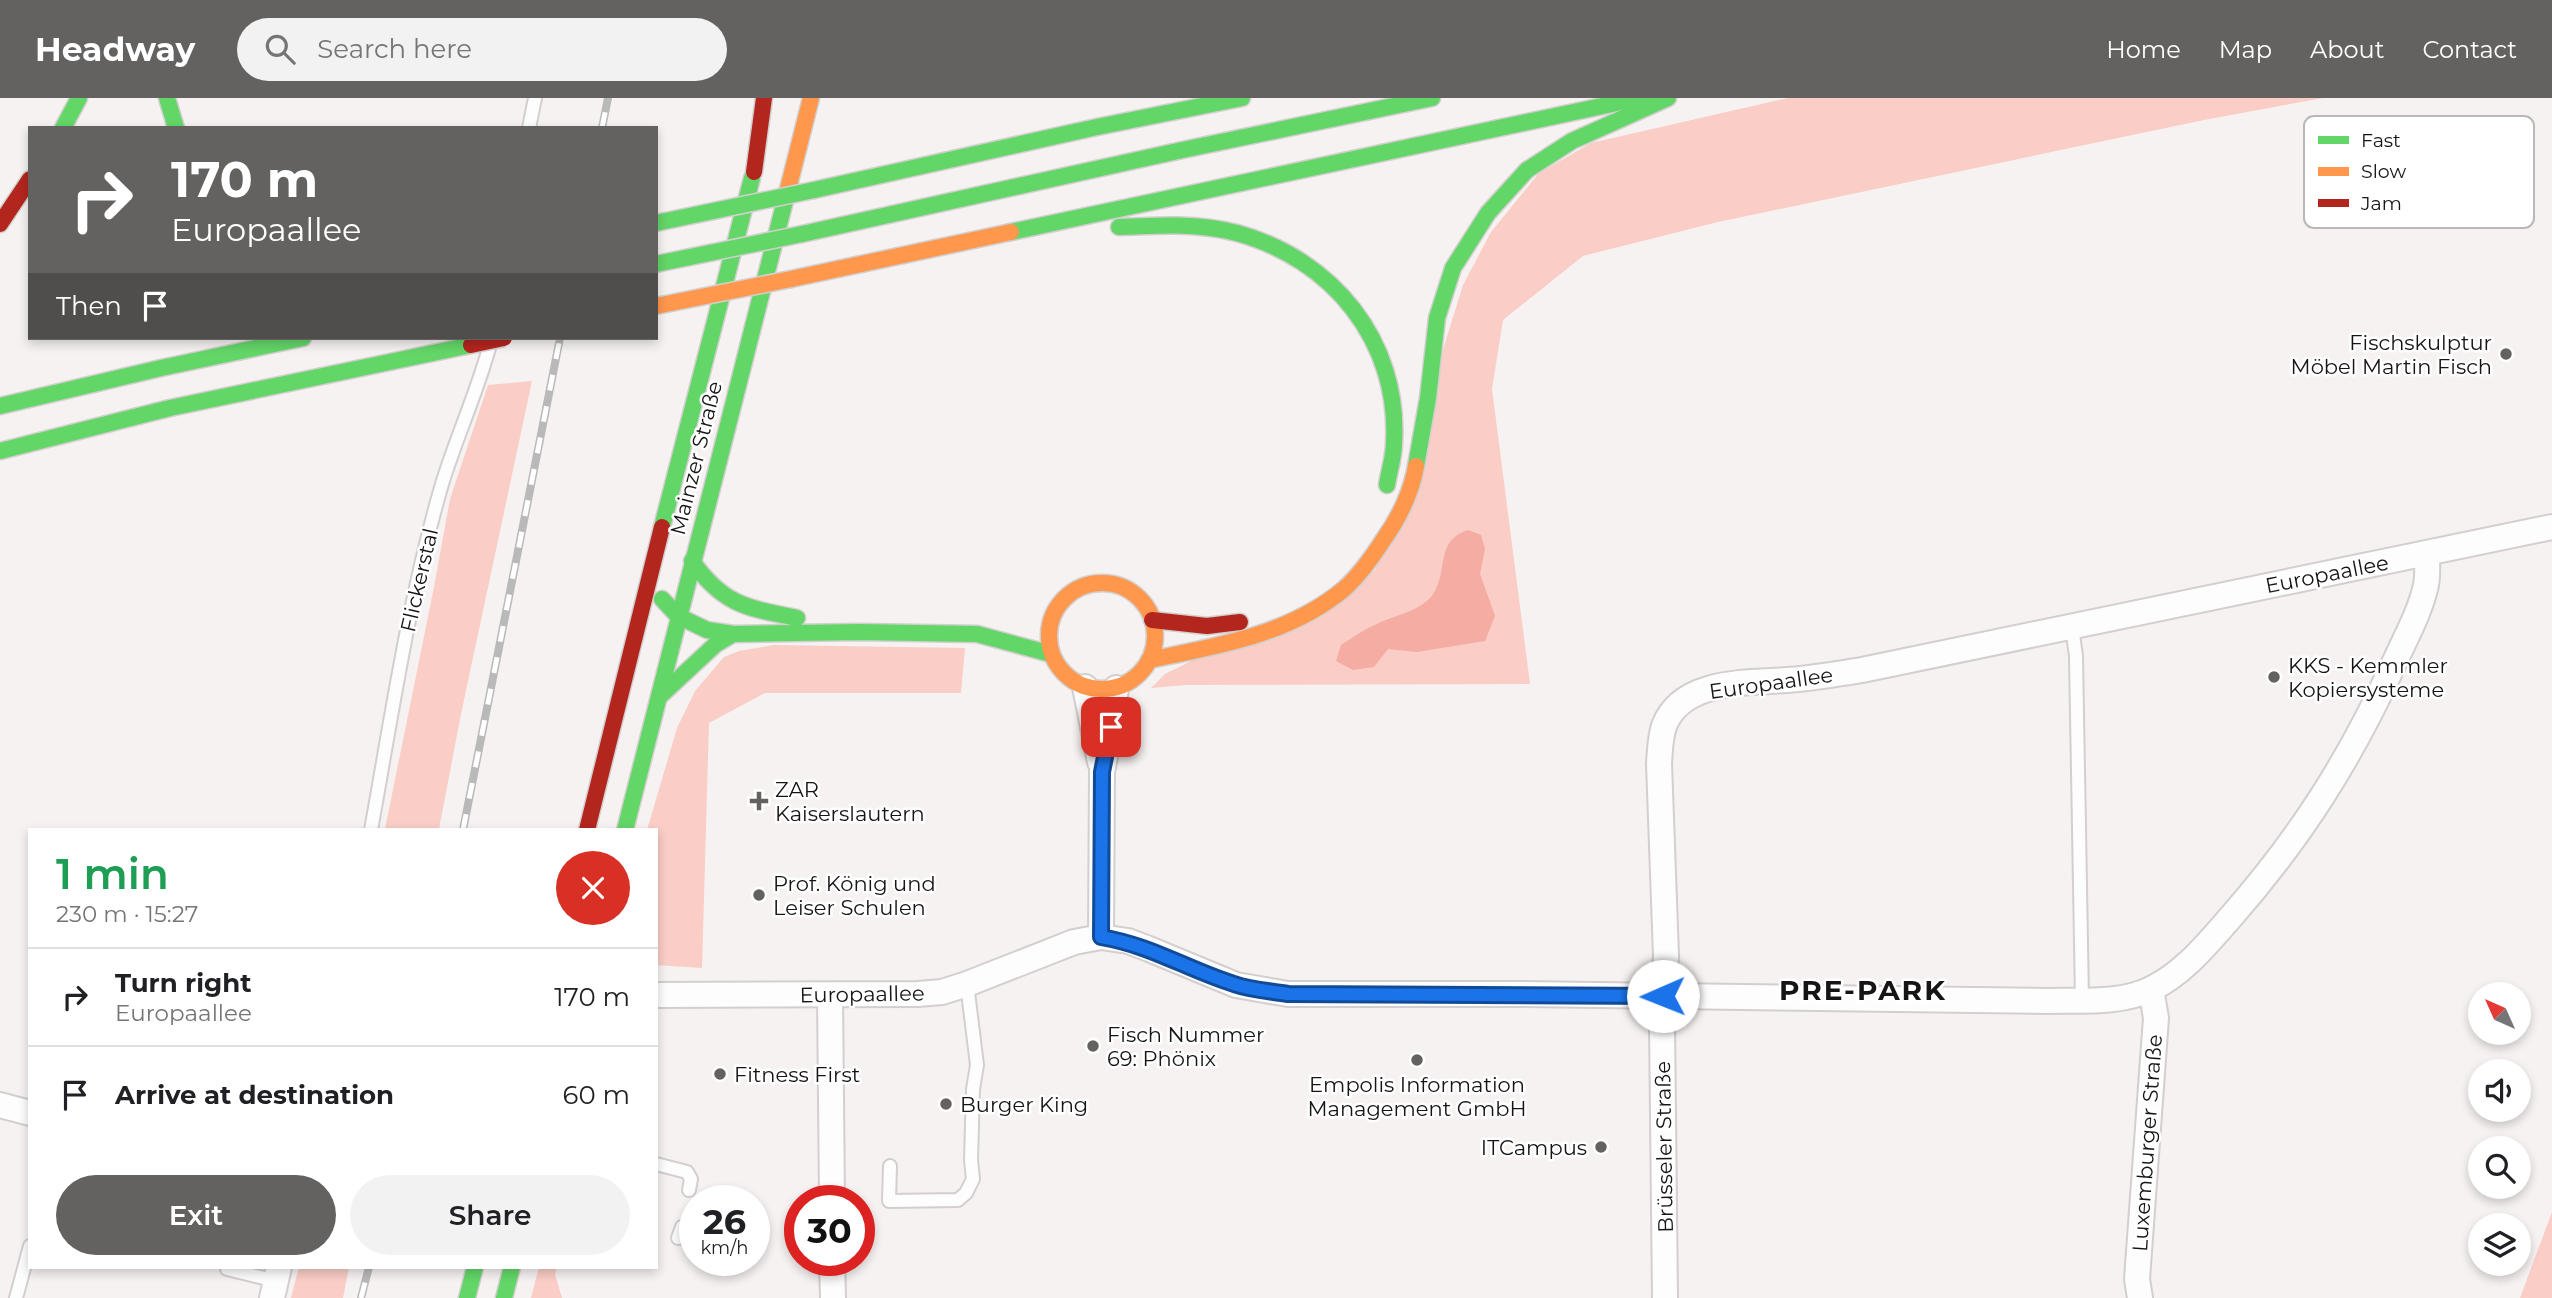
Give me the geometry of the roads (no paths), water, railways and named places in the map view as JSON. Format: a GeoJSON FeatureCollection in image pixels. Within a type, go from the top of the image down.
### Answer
{"type":"FeatureCollection","features":[{"type":"Feature","properties":{"kind":"main road"},"geometry":{"type":"LineString","coordinates":[[64,126],[79,98]]}},
{"type":"Feature","properties":{"kind":"main road"},"geometry":{"type":"LineString","coordinates":[[167,98],[175,126]]}},
{"type":"Feature","properties":{"kind":"main road"},"geometry":{"type":"LineString","coordinates":[[754,172],[764,98]]}},
{"type":"Feature","properties":{"kind":"main road"},"geometry":{"type":"LineString","coordinates":[[754,172],[776,98]]}},
{"type":"Feature","properties":{"kind":"main road","name":"Mainzer Straße"},"geometry":{"type":"LineString","coordinates":[[626,828],[691,561],[811,98]]}},
{"type":"Feature","properties":{"kind":"main road"},"geometry":{"type":"LineString","coordinates":[[1129,121],[1180,98]]}},
{"type":"Feature","properties":{"kind":"main road"},"geometry":{"type":"LineString","coordinates":[[658,223],[1242,98]]}},
{"type":"Feature","properties":{"kind":"main road"},"geometry":{"type":"LineString","coordinates":[[658,264],[1433,98]]}},
{"type":"Feature","properties":{"kind":"main road"},"geometry":{"type":"LineString","coordinates":[[658,306],[1640,98]]}},
{"type":"Feature","properties":{"kind":"main road"},"geometry":{"type":"LineString","coordinates":[[1149,660],[1242,641],[1296,620],[1344,589],[1374,555],[1396,522],[1415,473],[1428,398],[1437,318],[1453,268],[1488,213],[1527,170],[1572,141],[1668,98]]}},
{"type":"Feature","properties":{"kind":"main road","name":"Mainzer Straße"},"geometry":{"type":"LineString","coordinates":[[587,828],[649,574],[754,172]]}},
{"type":"Feature","properties":{"kind":"main road"},"geometry":{"type":"LineString","coordinates":[[0,224],[28,182]]}},
{"type":"Feature","properties":{"kind":"main road"},"geometry":{"type":"LineString","coordinates":[[1030,229],[1196,226],[1238,233],[1276,246],[1308,262],[1334,284],[1356,310],[1372,335],[1382,359],[1395,417],[1394,454],[1381,505]]}},
{"type":"Feature","properties":{"kind":"main road"},"geometry":{"type":"LineString","coordinates":[[8,404],[294,340]]}},
{"type":"Feature","properties":{"kind":"main road"},"geometry":{"type":"LineString","coordinates":[[0,451],[170,408],[495,340]]}},
{"type":"Feature","properties":{"kind":"main road"},"geometry":{"type":"LineString","coordinates":[[8,404],[121,361]]}},
{"type":"Feature","properties":{"kind":"main road"},"geometry":{"type":"LineString","coordinates":[[691,561],[709,585],[745,608],[859,632]]}},
{"type":"Feature","properties":{"kind":"main road"},"geometry":{"type":"LineString","coordinates":[[649,574],[663,601],[678,616],[707,631],[733,634],[977,634],[1014,626]]}},
{"type":"Feature","properties":{"kind":"main road"},"geometry":{"type":"LineString","coordinates":[[1087,584],[1120,586],[1134,594],[1146,606],[1153,620],[1155,634],[1149,660],[1135,677],[1115,688],[1100,690],[1085,687],[1070,680],[1058,668],[1051,654],[1044,621],[1071,592],[1087,584]]}},
{"type":"Feature","properties":{"kind":"main road"},"geometry":{"type":"LineString","coordinates":[[1153,620],[1207,626],[1236,624],[1255,617]]}},
{"type":"Feature","properties":{"kind":"main road"},"geometry":{"type":"LineString","coordinates":[[659,697],[706,653],[733,634]]}},
{"type":"Feature","properties":{"kind":"main road"},"geometry":{"type":"LineString","coordinates":[[977,634],[1051,654]]}},
{"type":"Feature","properties":{"kind":"main road"},"geometry":{"type":"LineString","coordinates":[[467,1298],[474,1269]]}},
{"type":"Feature","properties":{"kind":"main road"},"geometry":{"type":"LineString","coordinates":[[504,1298],[511,1269]]}},
{"type":"Feature","properties":{"kind":"street","name":"Europaallee"},"geometry":{"type":"LineString","coordinates":[[658,995],[918,995],[942,992],[1074,942],[1101,937],[1128,941],[1236,985],[1288,994],[1663,996],[1666,956],[1660,752],[1665,724],[1680,704],[1699,692],[1725,684],[1801,679],[1863,670],[2552,527]]}},
{"type":"Feature","properties":{"kind":"street"},"geometry":{"type":"LineString","coordinates":[[1663,996],[2082,1000],[2125,998],[2151,989],[2176,974],[2219,930],[2309,820],[2378,699],[2419,610],[2426,583],[2427,554]]}},
{"type":"Feature","properties":{"kind":"street"},"geometry":{"type":"LineString","coordinates":[[1085,687],[1102,772]]}},
{"type":"Feature","properties":{"kind":"street"},"geometry":{"type":"LineString","coordinates":[[1101,937],[1102,772],[1115,688]]}},
{"type":"Feature","properties":{"kind":"street","name":"Luxemburger Straße"},"geometry":{"type":"LineString","coordinates":[[2140,1298],[2137,1279],[2156,1017],[2151,989]]}},
{"type":"Feature","properties":{"kind":"street"},"geometry":{"type":"LineString","coordinates":[[830,995],[832,1185]]}},
{"type":"Feature","properties":{"kind":"street","name":"Brüsseler Straße"},"geometry":{"type":"LineString","coordinates":[[1663,996],[1665,1298]]}},
{"type":"Feature","properties":{"kind":"street"},"geometry":{"type":"LineString","coordinates":[[0,1105],[28,1112]]}},
{"type":"Feature","properties":{"kind":"street"},"geometry":{"type":"LineString","coordinates":[[832,1276],[832,1298]]}},
{"type":"Feature","properties":{"kind":"lane"},"geometry":{"type":"LineString","coordinates":[[529,126],[535,98]]}},
{"type":"Feature","properties":{"kind":"lane","name":"Flickerstal"},"geometry":{"type":"LineString","coordinates":[[371,828],[402,649],[422,562],[442,483],[477,390],[491,340]]}},
{"type":"Feature","properties":{"kind":"lane"},"geometry":{"type":"LineString","coordinates":[[2072,627],[2076,656],[2082,1000]]}},
{"type":"Feature","properties":{"kind":"lane"},"geometry":{"type":"LineString","coordinates":[[890,1166],[889,1201],[958,1200],[966,1193],[973,1179],[972,1089],[977,1065],[967,984]]}},
{"type":"Feature","properties":{"kind":"lane"},"geometry":{"type":"LineString","coordinates":[[658,1165],[687,1172],[691,1179],[690,1185]]}},
{"type":"Feature","properties":{"kind":"lane"},"geometry":{"type":"LineString","coordinates":[[16,1298],[28,1253]]}},
{"type":"Feature","properties":{"kind":"lane"},"geometry":{"type":"LineString","coordinates":[[227,1269],[275,1282]]}},
{"type":"Feature","properties":{"kind":"railway"},"geometry":{"type":"LineString","coordinates":[[602,126],[608,98]]}},
{"type":"Feature","properties":{"kind":"railway"},"geometry":{"type":"LineString","coordinates":[[463,828],[560,340]]}},
{"type":"Feature","properties":{"kind":"railway"},"geometry":{"type":"LineString","coordinates":[[361,1298],[368,1269]]}},
{"type":"Feature","properties":{"kind":"place","name":"Fischskulptur Möbel Martin Fisch"},"geometry":{"type":"Point","coordinates":[2506,354]}},
{"type":"Feature","properties":{"kind":"place","name":"KKS - Kemmler Kopiersysteme"},"geometry":{"type":"Point","coordinates":[2274,677]}},
{"type":"Feature","properties":{"kind":"place","name":"ZAR Kaiserslautern"},"geometry":{"type":"Point","coordinates":[759,801]}},
{"type":"Feature","properties":{"kind":"place","name":"Prof. König und Leiser Schulen"},"geometry":{"type":"Point","coordinates":[759,895]}},
{"type":"Feature","properties":{"kind":"place","name":"Fisch Nummer 69: Phönix"},"geometry":{"type":"Point","coordinates":[1093,1046]}},
{"type":"Feature","properties":{"kind":"place","name":"Empolis Information Management GmbH"},"geometry":{"type":"Point","coordinates":[1417,1060]}},
{"type":"Feature","properties":{"kind":"place","name":"Fitness First"},"geometry":{"type":"Point","coordinates":[720,1074]}},
{"type":"Feature","properties":{"kind":"place","name":"Burger King"},"geometry":{"type":"Point","coordinates":[946,1104]}},
{"type":"Feature","properties":{"kind":"place","name":"ITCampus"},"geometry":{"type":"Point","coordinates":[1601,1147]}},
{"type":"Feature","properties":{"kind":"district","name":"PRE-PARK"},"geometry":{"type":"Point","coordinates":[1863,990]}}]}
